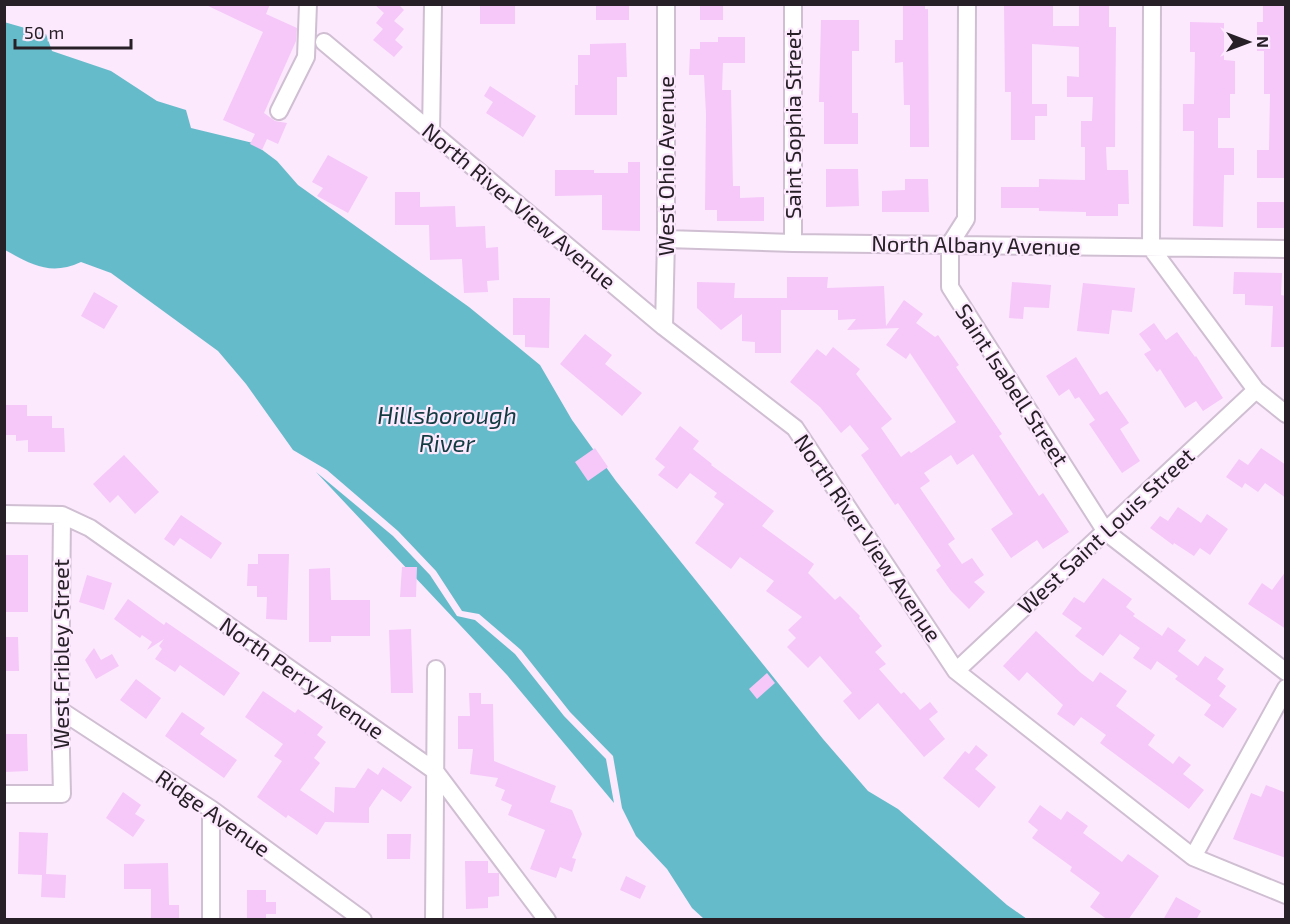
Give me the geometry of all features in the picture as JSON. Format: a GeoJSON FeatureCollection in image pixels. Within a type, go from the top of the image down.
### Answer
{"type":"FeatureCollection","features":[{"type":"Feature","properties":{"kind":"street"},"geometry":{"type":"LineString","coordinates":[[431,134],[433,4]]}},
{"type":"Feature","properties":{"kind":"street","name":"West Ohio Avenue"},"geometry":{"type":"LineString","coordinates":[[664,327],[666,4]]}},
{"type":"Feature","properties":{"kind":"street","name":"Saint Sophia Street"},"geometry":{"type":"LineString","coordinates":[[793,4],[793,243]]}},
{"type":"Feature","properties":{"kind":"street"},"geometry":{"type":"LineString","coordinates":[[950,244],[966,219],[967,4]]}},
{"type":"Feature","properties":{"kind":"street"},"geometry":{"type":"LineString","coordinates":[[1152,4],[1151,248],[1256,390],[1286,414]]}},
{"type":"Feature","properties":{"kind":"street"},"geometry":{"type":"LineString","coordinates":[[279,111],[306,57],[303,7]]}},
{"type":"Feature","properties":{"kind":"street","name":"North River View Avenue"},"geometry":{"type":"LineString","coordinates":[[324,42],[664,327],[795,428],[956,671],[1193,857],[1286,895]]}},
{"type":"Feature","properties":{"kind":"street","name":"North Albany Avenue"},"geometry":{"type":"LineString","coordinates":[[666,238],[793,243],[1286,249]]}},
{"type":"Feature","properties":{"kind":"street","name":"Saint Isabell Street"},"geometry":{"type":"LineString","coordinates":[[950,244],[950,287],[1106,532],[1286,672]]}},
{"type":"Feature","properties":{"kind":"street","name":"West Saint Louis Street"},"geometry":{"type":"LineString","coordinates":[[956,671],[1256,390]]}},
{"type":"Feature","properties":{"kind":"street","name":"North Perry Avenue"},"geometry":{"type":"LineString","coordinates":[[4,514],[62,515],[90,528],[435,771],[548,920]]}},
{"type":"Feature","properties":{"kind":"street","name":"West Fribley Street"},"geometry":{"type":"LineString","coordinates":[[4,794],[62,794],[60,710],[62,515]]}},
{"type":"Feature","properties":{"kind":"street"},"geometry":{"type":"LineString","coordinates":[[434,920],[436,669]]}},
{"type":"Feature","properties":{"kind":"street"},"geometry":{"type":"LineString","coordinates":[[1193,857],[1286,688]]}},
{"type":"Feature","properties":{"kind":"street","name":"Ridge Avenue"},"geometry":{"type":"LineString","coordinates":[[60,710],[211,809],[363,920]]}},
{"type":"Feature","properties":{"kind":"street"},"geometry":{"type":"LineString","coordinates":[[211,809],[211,920]]}},
{"type":"Feature","properties":{"kind":"water","name":"Hillsborough River"},"geometry":{"type":"Polygon","coordinates":[[[4,22],[46,34],[52,51],[111,71],[157,101],[186,110],[191,128],[253,143],[277,161],[298,185],[469,307],[540,365],[572,420],[616,481],[823,739],[868,791],[898,809],[1007,905],[1027,919],[704,919],[692,908],[667,869],[636,836],[622,808],[613,756],[570,712],[521,650],[479,614],[462,611],[436,571],[398,531],[327,470],[293,450],[246,384],[218,351],[111,273],[81,262],[60,268],[42,267],[5,250],[4,22]]]}},
{"type":"Feature","properties":{"kind":"water"},"geometry":{"type":"Polygon","coordinates":[[[316,472],[393,536],[430,575],[457,616],[475,620],[515,654],[564,716],[606,759],[614,803],[507,675],[316,472]]]}},
{"type":"Feature","properties":{"kind":"building"},"geometry":{"type":"Polygon","coordinates":[[[204,4],[270,4],[266,14],[297,28],[296,41],[264,113],[275,121],[287,123],[278,144],[267,139],[262,150],[250,144],[255,134],[223,120],[263,32],[204,4]]]}},
{"type":"Feature","properties":{"kind":"building"},"geometry":{"type":"Polygon","coordinates":[[[374,4],[398,4],[404,10],[394,21],[404,29],[395,40],[403,47],[394,57],[373,40],[383,29],[376,23],[384,13],[374,4]]]}},
{"type":"Feature","properties":{"kind":"building"},"geometry":{"type":"Polygon","coordinates":[[[480,4],[515,4],[515,24],[480,24],[480,4]]]}},
{"type":"Feature","properties":{"kind":"building"},"geometry":{"type":"Polygon","coordinates":[[[596,4],[629,4],[629,20],[596,20],[596,4]]]}},
{"type":"Feature","properties":{"kind":"building"},"geometry":{"type":"Polygon","coordinates":[[[700,4],[723,4],[723,20],[700,20],[700,4]]]}},
{"type":"Feature","properties":{"kind":"building"},"geometry":{"type":"Polygon","coordinates":[[[903,4],[925,4],[925,9],[928,9],[929,147],[910,147],[910,105],[904,105],[903,62],[895,63],[895,40],[903,40],[903,4]]]}},
{"type":"Feature","properties":{"kind":"building"},"geometry":{"type":"Polygon","coordinates":[[[1004,4],[1053,4],[1053,26],[1079,26],[1079,4],[1109,4],[1109,27],[1116,27],[1115,147],[1106,147],[1107,170],[1128,170],[1129,204],[1118,204],[1118,216],[1086,216],[1086,212],[1039,211],[1039,208],[1001,208],[1001,187],[1039,187],[1039,179],[1085,180],[1085,147],[1081,147],[1081,121],[1092,121],[1093,97],[1067,97],[1067,76],[1079,77],[1079,47],[1032,44],[1032,104],[1047,104],[1047,116],[1035,116],[1035,140],[1011,140],[1011,92],[1005,92],[1004,4]]]}},
{"type":"Feature","properties":{"kind":"building"},"geometry":{"type":"Polygon","coordinates":[[[1263,4],[1286,4],[1286,178],[1257,178],[1257,150],[1269,150],[1270,94],[1264,94],[1264,51],[1257,51],[1257,22],[1263,22],[1263,4]]]}},
{"type":"Feature","properties":{"kind":"building"},"geometry":{"type":"Polygon","coordinates":[[[821,20],[859,20],[859,51],[852,51],[852,113],[858,113],[858,144],[824,144],[824,102],[819,102],[821,20]]]}},
{"type":"Feature","properties":{"kind":"building"},"geometry":{"type":"Polygon","coordinates":[[[1190,22],[1224,23],[1224,60],[1235,61],[1235,94],[1230,94],[1230,118],[1218,118],[1218,148],[1234,148],[1234,175],[1224,175],[1223,227],[1193,226],[1194,131],[1183,131],[1183,104],[1194,104],[1195,52],[1190,52],[1190,22]]]}},
{"type":"Feature","properties":{"kind":"building"},"geometry":{"type":"Polygon","coordinates":[[[718,37],[745,37],[745,63],[723,63],[722,90],[731,90],[733,186],[740,186],[740,198],[764,197],[764,221],[717,221],[717,210],[705,210],[704,75],[689,75],[690,49],[700,49],[700,42],[718,42],[718,37]]]}},
{"type":"Feature","properties":{"kind":"building"},"geometry":{"type":"Polygon","coordinates":[[[626,43],[627,77],[617,77],[617,115],[575,115],[578,55],[590,55],[590,44],[626,43]]]}},
{"type":"Feature","properties":{"kind":"building"},"geometry":{"type":"Polygon","coordinates":[[[490,86],[536,116],[523,137],[486,113],[493,102],[484,96],[490,86]]]}},
{"type":"Feature","properties":{"kind":"building"},"geometry":{"type":"Polygon","coordinates":[[[328,155],[368,177],[348,213],[317,196],[323,188],[312,182],[328,155]]]}},
{"type":"Feature","properties":{"kind":"building"},"geometry":{"type":"Polygon","coordinates":[[[628,162],[640,162],[640,231],[602,230],[602,195],[555,196],[555,170],[628,173],[628,162]]]}},
{"type":"Feature","properties":{"kind":"building"},"geometry":{"type":"Polygon","coordinates":[[[826,169],[858,169],[859,206],[826,207],[826,169]]]}},
{"type":"Feature","properties":{"kind":"building"},"geometry":{"type":"Polygon","coordinates":[[[905,179],[928,179],[929,212],[882,212],[882,191],[905,190],[905,179]]]}},
{"type":"Feature","properties":{"kind":"building"},"geometry":{"type":"Polygon","coordinates":[[[395,192],[420,192],[420,207],[455,206],[456,227],[485,226],[486,248],[498,247],[499,280],[487,281],[488,292],[464,293],[462,259],[430,260],[429,225],[395,225],[395,192]]]}},
{"type":"Feature","properties":{"kind":"building"},"geometry":{"type":"Polygon","coordinates":[[[1257,202],[1286,202],[1286,228],[1257,228],[1257,202]]]}},
{"type":"Feature","properties":{"kind":"building"},"geometry":{"type":"Polygon","coordinates":[[[1234,272],[1282,273],[1281,295],[1286,296],[1286,347],[1271,347],[1273,306],[1245,305],[1245,294],[1233,294],[1234,272]]]}},
{"type":"Feature","properties":{"kind":"building"},"geometry":{"type":"Polygon","coordinates":[[[787,277],[828,277],[827,288],[884,286],[886,326],[904,300],[923,314],[916,323],[935,337],[938,335],[959,365],[956,367],[1002,434],[999,436],[1039,496],[1043,493],[1069,532],[1043,549],[1037,540],[1011,558],[991,529],[1013,514],[973,454],[957,465],[951,455],[924,473],[930,481],[920,488],[955,539],[948,544],[962,564],[972,558],[984,575],[974,582],[985,592],[969,609],[951,591],[936,570],[941,566],[898,503],[895,505],[861,455],[869,449],[850,425],[841,433],[820,407],[790,382],[817,349],[826,356],[833,347],[860,369],[856,374],[892,419],[881,428],[901,457],[909,451],[911,453],[956,422],[910,353],[906,359],[886,345],[899,328],[847,330],[856,319],[838,320],[838,310],[781,310],[781,353],[755,353],[755,342],[742,341],[742,314],[721,330],[697,308],[697,282],[735,283],[734,298],[787,298],[787,277]]]}},
{"type":"Feature","properties":{"kind":"building"},"geometry":{"type":"Polygon","coordinates":[[[1012,282],[1051,285],[1049,308],[1024,307],[1023,319],[1009,318],[1012,282]]]}},
{"type":"Feature","properties":{"kind":"building"},"geometry":{"type":"Polygon","coordinates":[[[1083,283],[1135,288],[1132,312],[1112,310],[1109,334],[1077,331],[1083,283]]]}},
{"type":"Feature","properties":{"kind":"building"},"geometry":{"type":"Polygon","coordinates":[[[94,292],[118,306],[104,329],[81,316],[94,292]]]}},
{"type":"Feature","properties":{"kind":"building"},"geometry":{"type":"Polygon","coordinates":[[[513,298],[550,298],[549,348],[525,347],[525,335],[513,335],[513,298]]]}},
{"type":"Feature","properties":{"kind":"building"},"geometry":{"type":"Polygon","coordinates":[[[1154,323],[1166,340],[1177,332],[1196,356],[1223,398],[1203,411],[1196,401],[1185,408],[1160,369],[1157,372],[1144,354],[1151,350],[1139,334],[1154,323]]]}},
{"type":"Feature","properties":{"kind":"building"},"geometry":{"type":"Polygon","coordinates":[[[585,334],[612,355],[605,364],[642,393],[622,416],[560,364],[585,334]]]}},
{"type":"Feature","properties":{"kind":"building"},"geometry":{"type":"Polygon","coordinates":[[[1076,357],[1100,395],[1107,391],[1129,423],[1120,429],[1140,461],[1122,473],[1089,424],[1095,420],[1079,397],[1075,399],[1069,389],[1059,396],[1046,376],[1076,357]]]}},
{"type":"Feature","properties":{"kind":"building"},"geometry":{"type":"Polygon","coordinates":[[[4,405],[27,405],[27,416],[52,416],[52,428],[64,428],[65,452],[28,452],[28,440],[16,441],[16,435],[4,435],[4,405]]]}},
{"type":"Feature","properties":{"kind":"building"},"geometry":{"type":"Polygon","coordinates":[[[680,426],[699,441],[693,449],[774,511],[762,526],[814,564],[808,573],[835,600],[840,596],[860,616],[859,618],[882,646],[875,652],[886,664],[879,669],[901,694],[904,692],[920,710],[930,702],[938,712],[929,719],[945,739],[924,757],[878,703],[859,720],[843,701],[852,693],[820,656],[808,668],[787,647],[796,638],[788,630],[802,617],[766,591],[774,581],[740,557],[731,569],[695,543],[724,504],[714,497],[717,493],[690,473],[677,489],[658,475],[665,467],[655,459],[680,426]]]}},
{"type":"Feature","properties":{"kind":"building"},"geometry":{"type":"Polygon","coordinates":[[[595,448],[608,467],[588,481],[575,462],[595,448]]]}},
{"type":"Feature","properties":{"kind":"building"},"geometry":{"type":"Polygon","coordinates":[[[1261,448],[1286,465],[1286,498],[1265,483],[1258,492],[1245,483],[1242,488],[1226,477],[1239,459],[1248,465],[1261,448]]]}},
{"type":"Feature","properties":{"kind":"building"},"geometry":{"type":"Polygon","coordinates":[[[124,455],[159,492],[135,514],[118,495],[110,503],[93,484],[124,455]]]}},
{"type":"Feature","properties":{"kind":"building"},"geometry":{"type":"Polygon","coordinates":[[[1178,507],[1201,523],[1207,514],[1228,529],[1210,555],[1200,548],[1194,556],[1174,543],[1173,545],[1150,528],[1160,516],[1168,521],[1178,507]]]}},
{"type":"Feature","properties":{"kind":"building"},"geometry":{"type":"Polygon","coordinates":[[[181,515],[222,543],[211,559],[180,538],[174,546],[164,539],[181,515]]]}},
{"type":"Feature","properties":{"kind":"building"},"geometry":{"type":"Polygon","coordinates":[[[258,554],[289,554],[287,620],[266,619],[267,597],[257,597],[257,586],[247,586],[248,564],[258,564],[258,554]]]}},
{"type":"Feature","properties":{"kind":"building"},"geometry":{"type":"Polygon","coordinates":[[[4,555],[28,555],[28,612],[4,612],[4,555]]]}},
{"type":"Feature","properties":{"kind":"building"},"geometry":{"type":"Polygon","coordinates":[[[402,567],[417,567],[416,597],[400,597],[402,567]]]}},
{"type":"Feature","properties":{"kind":"building"},"geometry":{"type":"Polygon","coordinates":[[[330,568],[331,600],[370,600],[370,636],[331,636],[331,642],[309,642],[309,569],[330,568]]]}},
{"type":"Feature","properties":{"kind":"building"},"geometry":{"type":"Polygon","coordinates":[[[1286,571],[1286,629],[1248,604],[1262,583],[1272,590],[1286,571]]]}},
{"type":"Feature","properties":{"kind":"building"},"geometry":{"type":"Polygon","coordinates":[[[87,575],[112,583],[104,610],[79,602],[87,575]]]}},
{"type":"Feature","properties":{"kind":"building"},"geometry":{"type":"Polygon","coordinates":[[[1103,578],[1132,599],[1126,607],[1135,614],[1133,616],[1162,636],[1168,627],[1186,640],[1178,651],[1198,666],[1205,656],[1224,669],[1217,679],[1226,686],[1219,696],[1237,709],[1223,728],[1204,715],[1211,705],[1175,679],[1178,676],[1157,661],[1151,670],[1133,658],[1140,648],[1120,634],[1103,656],[1075,636],[1082,628],[1062,614],[1074,597],[1084,603],[1103,578]]]}},
{"type":"Feature","properties":{"kind":"building"},"geometry":{"type":"Polygon","coordinates":[[[128,599],[164,625],[166,622],[240,673],[224,696],[180,665],[175,672],[155,659],[162,649],[159,646],[164,639],[147,650],[152,642],[142,635],[140,638],[114,619],[128,599]]]}},
{"type":"Feature","properties":{"kind":"building"},"geometry":{"type":"Polygon","coordinates":[[[411,629],[413,693],[391,693],[389,630],[411,629]]]}},
{"type":"Feature","properties":{"kind":"building"},"geometry":{"type":"Polygon","coordinates":[[[1036,631],[1093,682],[1100,672],[1127,691],[1116,706],[1155,735],[1148,745],[1173,764],[1179,756],[1191,765],[1183,774],[1204,790],[1189,809],[1100,743],[1106,735],[1081,717],[1074,726],[1057,714],[1063,705],[1027,672],[1019,681],[1003,666],[1036,631]]]}},
{"type":"Feature","properties":{"kind":"building"},"geometry":{"type":"Polygon","coordinates":[[[4,637],[18,637],[19,671],[4,671],[4,637]]]}},
{"type":"Feature","properties":{"kind":"building"},"geometry":{"type":"Polygon","coordinates":[[[94,648],[101,660],[112,654],[119,666],[96,679],[85,660],[94,648]]]}},
{"type":"Feature","properties":{"kind":"building"},"geometry":{"type":"Polygon","coordinates":[[[767,673],[775,683],[757,699],[749,689],[767,673]]]}},
{"type":"Feature","properties":{"kind":"building"},"geometry":{"type":"Polygon","coordinates":[[[136,679],[161,698],[146,719],[120,700],[136,679]]]}},
{"type":"Feature","properties":{"kind":"building"},"geometry":{"type":"Polygon","coordinates":[[[263,691],[295,713],[298,709],[323,727],[317,735],[326,742],[314,758],[320,763],[300,790],[334,813],[335,787],[355,788],[368,768],[378,775],[383,767],[412,787],[401,802],[382,789],[369,808],[369,823],[325,822],[317,835],[288,815],[286,818],[257,797],[282,761],[274,756],[283,744],[245,717],[263,691]]]}},
{"type":"Feature","properties":{"kind":"building"},"geometry":{"type":"Polygon","coordinates":[[[469,693],[481,693],[481,704],[493,704],[494,761],[556,786],[550,802],[572,810],[582,834],[572,858],[576,859],[572,872],[560,867],[556,878],[530,869],[545,830],[508,815],[512,805],[501,800],[505,790],[495,786],[498,778],[470,774],[473,749],[458,749],[458,716],[470,716],[469,693]]]}},
{"type":"Feature","properties":{"kind":"building"},"geometry":{"type":"Polygon","coordinates":[[[182,712],[205,728],[200,734],[237,760],[224,778],[165,736],[182,712]]]}},
{"type":"Feature","properties":{"kind":"building"},"geometry":{"type":"Polygon","coordinates":[[[4,734],[27,734],[28,771],[4,772],[4,734]]]}},
{"type":"Feature","properties":{"kind":"building"},"geometry":{"type":"Polygon","coordinates":[[[976,745],[988,755],[975,769],[996,787],[979,808],[943,778],[965,751],[969,754],[976,745]]]}},
{"type":"Feature","properties":{"kind":"building"},"geometry":{"type":"Polygon","coordinates":[[[1266,785],[1286,793],[1286,858],[1233,839],[1251,793],[1261,797],[1266,785]]]}},
{"type":"Feature","properties":{"kind":"building"},"geometry":{"type":"Polygon","coordinates":[[[123,792],[141,805],[135,814],[145,820],[133,837],[106,818],[123,792]]]}},
{"type":"Feature","properties":{"kind":"building"},"geometry":{"type":"Polygon","coordinates":[[[1040,805],[1061,820],[1067,811],[1088,826],[1083,833],[1122,862],[1128,854],[1159,876],[1128,920],[1108,920],[1090,907],[1100,893],[1070,871],[1072,867],[1032,838],[1038,830],[1028,822],[1040,805]]]}},
{"type":"Feature","properties":{"kind":"building"},"geometry":{"type":"Polygon","coordinates":[[[19,832],[48,833],[46,874],[66,875],[65,898],[41,897],[42,875],[18,874],[19,832]]]}},
{"type":"Feature","properties":{"kind":"building"},"geometry":{"type":"Polygon","coordinates":[[[387,834],[411,834],[410,859],[387,859],[387,834]]]}},
{"type":"Feature","properties":{"kind":"building"},"geometry":{"type":"Polygon","coordinates":[[[465,861],[488,861],[488,873],[499,873],[499,896],[488,897],[488,908],[466,909],[465,861]]]}},
{"type":"Feature","properties":{"kind":"building"},"geometry":{"type":"Polygon","coordinates":[[[168,863],[169,905],[179,905],[179,920],[151,920],[151,889],[124,889],[124,864],[168,863]]]}},
{"type":"Feature","properties":{"kind":"building"},"geometry":{"type":"Polygon","coordinates":[[[626,876],[646,886],[640,899],[620,890],[626,876]]]}},
{"type":"Feature","properties":{"kind":"building"},"geometry":{"type":"Polygon","coordinates":[[[247,890],[266,890],[266,902],[276,902],[276,914],[266,914],[266,920],[247,920],[247,890]]]}},
{"type":"Feature","properties":{"kind":"building"},"geometry":{"type":"Polygon","coordinates":[[[1176,897],[1201,911],[1196,920],[1163,920],[1176,897]]]}}]}
